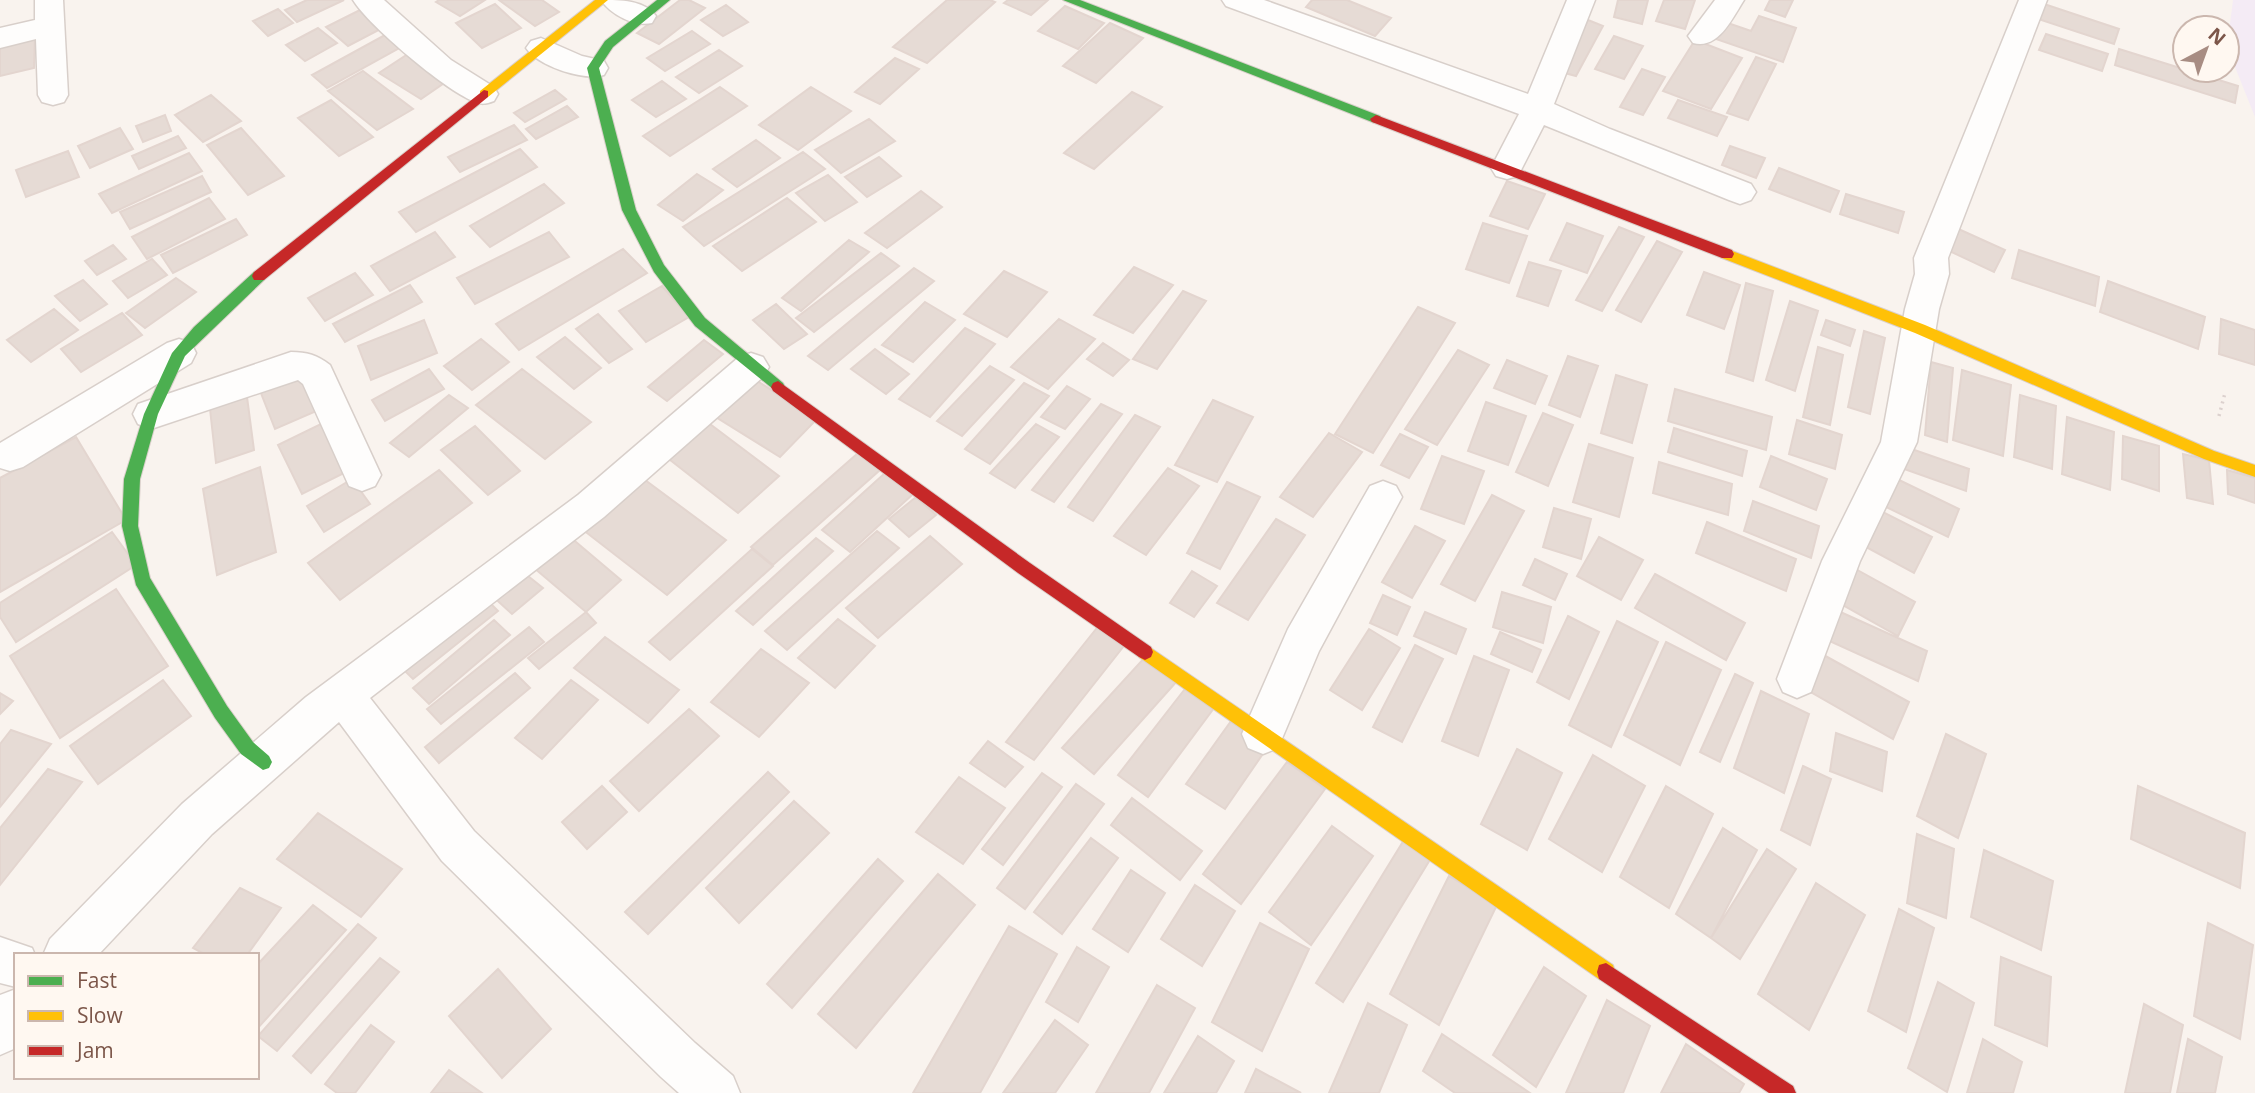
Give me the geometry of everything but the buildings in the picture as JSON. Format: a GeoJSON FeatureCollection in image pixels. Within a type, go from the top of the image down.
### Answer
{"type":"FeatureCollection","features":[{"type":"Feature","properties":{"kind":"street"},"geometry":{"type":"LineString","coordinates":[[368,0],[440,67],[483,94]]}},
{"type":"Feature","properties":{"kind":"street"},"geometry":{"type":"LineString","coordinates":[[10,456],[179,353],[199,331],[272,265],[483,94],[544,50],[602,0]]}},
{"type":"Feature","properties":{"kind":"street"},"geometry":{"type":"LineString","coordinates":[[1069,0],[1511,160],[1921,319],[2209,455],[2255,471]]}},
{"type":"Feature","properties":{"kind":"street"},"geometry":{"type":"LineString","coordinates":[[1236,0],[1740,192]]}},
{"type":"Feature","properties":{"kind":"street"},"geometry":{"type":"LineString","coordinates":[[1511,160],[1535,112],[1581,0]]}},
{"type":"Feature","properties":{"kind":"street"},"geometry":{"type":"LineString","coordinates":[[1703,36],[1730,0]]}},
{"type":"Feature","properties":{"kind":"street"},"geometry":{"type":"LineString","coordinates":[[1797,680],[1841,561],[1899,442],[1921,319],[1932,274],[1931,258],[2033,0]]}},
{"type":"Feature","properties":{"kind":"street"},"geometry":{"type":"LineString","coordinates":[[584,66],[609,44],[634,6]]}},
{"type":"Feature","properties":{"kind":"street"},"geometry":{"type":"LineString","coordinates":[[0,38],[50,7],[53,95]]}},
{"type":"Feature","properties":{"kind":"street"},"geometry":{"type":"LineString","coordinates":[[544,50],[584,66]]}},
{"type":"Feature","properties":{"kind":"street"},"geometry":{"type":"LineString","coordinates":[[584,66],[629,210],[659,268],[700,322],[740,358],[1024,568],[1694,1033],[1786,1093]]}},
{"type":"Feature","properties":{"kind":"street"},"geometry":{"type":"LineString","coordinates":[[179,353],[160,411],[132,479],[130,526],[142,580],[221,712],[266,750]]}},
{"type":"Feature","properties":{"kind":"street"},"geometry":{"type":"LineString","coordinates":[[68,953],[266,750],[591,506],[740,358]]}},
{"type":"Feature","properties":{"kind":"street"},"geometry":{"type":"LineString","coordinates":[[160,411],[291,366],[306,366],[317,375],[362,475]]}},
{"type":"Feature","properties":{"kind":"street"},"geometry":{"type":"LineString","coordinates":[[1263,734],[1302,642],[1382,497]]}},
{"type":"Feature","properties":{"kind":"street"},"geometry":{"type":"LineString","coordinates":[[332,703],[458,846],[678,1060],[716,1093]]}},
{"type":"Feature","properties":{"kind":"street"},"geometry":{"type":"LineString","coordinates":[[0,1031],[14,1014]]}},
{"type":"Feature","properties":{"kind":"path"},"geometry":{"type":"LineString","coordinates":[[2223,401],[2225,393]]}},
{"type":"Feature","properties":{"kind":"shaded area"},"geometry":{"type":"Polygon","coordinates":[[[2233,0],[2255,0],[2255,117],[2241,82],[2241,14],[2231,14],[2233,0]]]}},
{"type":"Feature","properties":{"kind":"traffic: fast"},"geometry":{"type":"LineString","coordinates":[[664,0],[609,44],[593,68],[629,210],[659,268],[700,322],[778,387]]}},
{"type":"Feature","properties":{"kind":"traffic: fast"},"geometry":{"type":"LineString","coordinates":[[1069,0],[1376,119]]}},
{"type":"Feature","properties":{"kind":"traffic: fast"},"geometry":{"type":"LineString","coordinates":[[259,276],[179,353],[151,414],[132,479],[130,526],[142,580],[221,712],[247,748],[263,762]]}},
{"type":"Feature","properties":{"kind":"traffic: slow"},"geometry":{"type":"LineString","coordinates":[[484,94],[602,0]]}},
{"type":"Feature","properties":{"kind":"traffic: slow"},"geometry":{"type":"LineString","coordinates":[[1727,254],[1920,329],[2209,455],[2255,471]]}},
{"type":"Feature","properties":{"kind":"traffic: slow"},"geometry":{"type":"LineString","coordinates":[[1145,652],[1606,972]]}},
{"type":"Feature","properties":{"kind":"traffic: jam"},"geometry":{"type":"LineString","coordinates":[[259,276],[484,94]]}},
{"type":"Feature","properties":{"kind":"traffic: jam"},"geometry":{"type":"LineString","coordinates":[[1376,119],[1727,254]]}},
{"type":"Feature","properties":{"kind":"traffic: jam"},"geometry":{"type":"LineString","coordinates":[[778,387],[1024,568],[1145,652]]}},
{"type":"Feature","properties":{"kind":"traffic: jam"},"geometry":{"type":"LineString","coordinates":[[1606,972],[1786,1093]]}}]}
